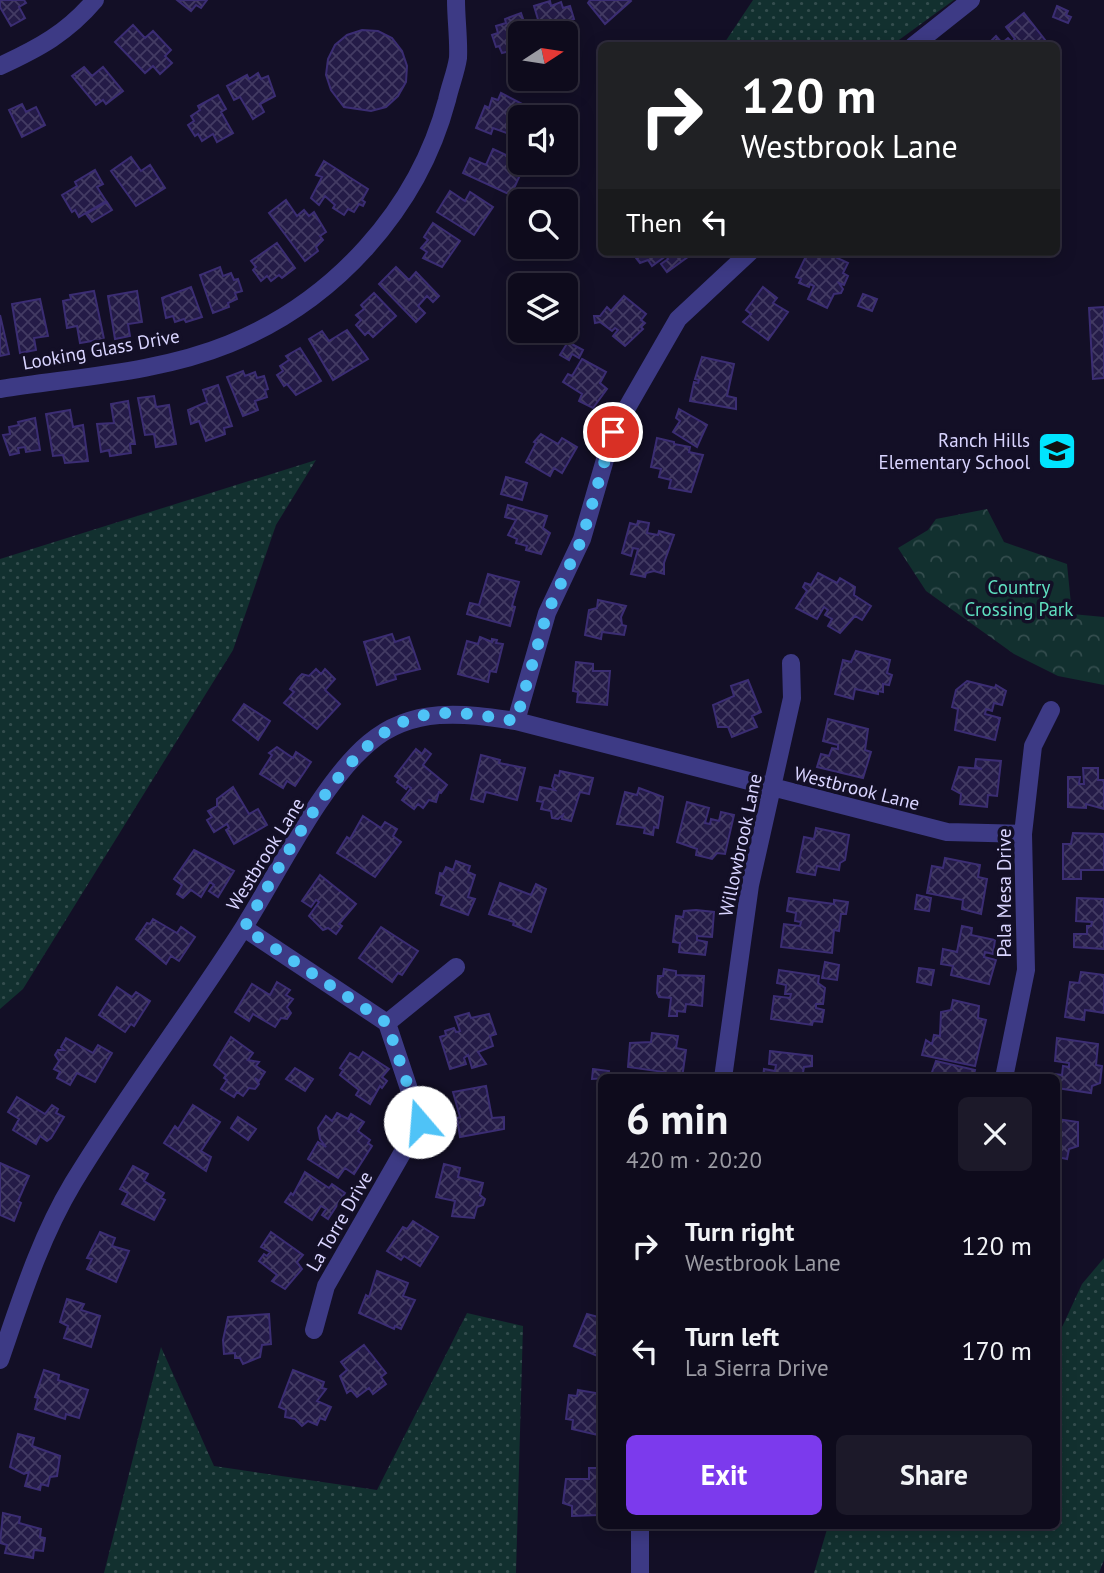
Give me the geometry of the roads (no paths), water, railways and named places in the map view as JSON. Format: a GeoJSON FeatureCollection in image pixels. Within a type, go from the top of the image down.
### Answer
{"type":"FeatureCollection","features":[{"type":"Feature","properties":{"kind":"street"},"geometry":{"type":"LineString","coordinates":[[0,66],[36,49],[74,25],[95,0]]}},
{"type":"Feature","properties":{"kind":"street","name":"Looking Glass Drive"},"geometry":{"type":"LineString","coordinates":[[0,388],[158,364],[229,344],[304,303],[369,248],[415,184],[440,125],[458,59],[456,0]]}},
{"type":"Feature","properties":{"kind":"street"},"geometry":{"type":"LineString","coordinates":[[918,42],[971,0]]}},
{"type":"Feature","properties":{"kind":"street"},"geometry":{"type":"LineString","coordinates":[[516,721],[547,613],[582,539],[613,432],[678,319],[746,256]]}},
{"type":"Feature","properties":{"kind":"street","name":"Willowbrook Lane"},"geometry":{"type":"LineString","coordinates":[[724,1074],[750,885],[774,789],[792,698],[791,663]]}},
{"type":"Feature","properties":{"kind":"street","name":"Pala Mesa Drive"},"geometry":{"type":"LineString","coordinates":[[1004,1074],[1026,970],[1023,834],[1032,746],[1051,710]]}},
{"type":"Feature","properties":{"kind":"street","name":"Westbrook Lane"},"geometry":{"type":"LineString","coordinates":[[0,1360],[27,1279],[73,1184],[244,928],[328,792],[369,743],[394,726],[420,716],[450,713],[516,721],[947,832],[1023,834]]}},
{"type":"Feature","properties":{"kind":"street"},"geometry":{"type":"LineString","coordinates":[[244,928],[387,1023],[456,967]]}},
{"type":"Feature","properties":{"kind":"street","name":"La Torre Drive"},"geometry":{"type":"LineString","coordinates":[[314,1330],[326,1286],[420,1122],[387,1023]]}},
{"type":"Feature","properties":{"kind":"street"},"geometry":{"type":"LineString","coordinates":[[640,1529],[640,1573]]}},
{"type":"Feature","properties":{"kind":"place","name":"Ranch Hills Elementary School"},"geometry":{"type":"Point","coordinates":[1057,451]}},
{"type":"Feature","properties":{"kind":"park label","name":"Country Crossing Park"},"geometry":{"type":"Point","coordinates":[1019,598]}}]}
